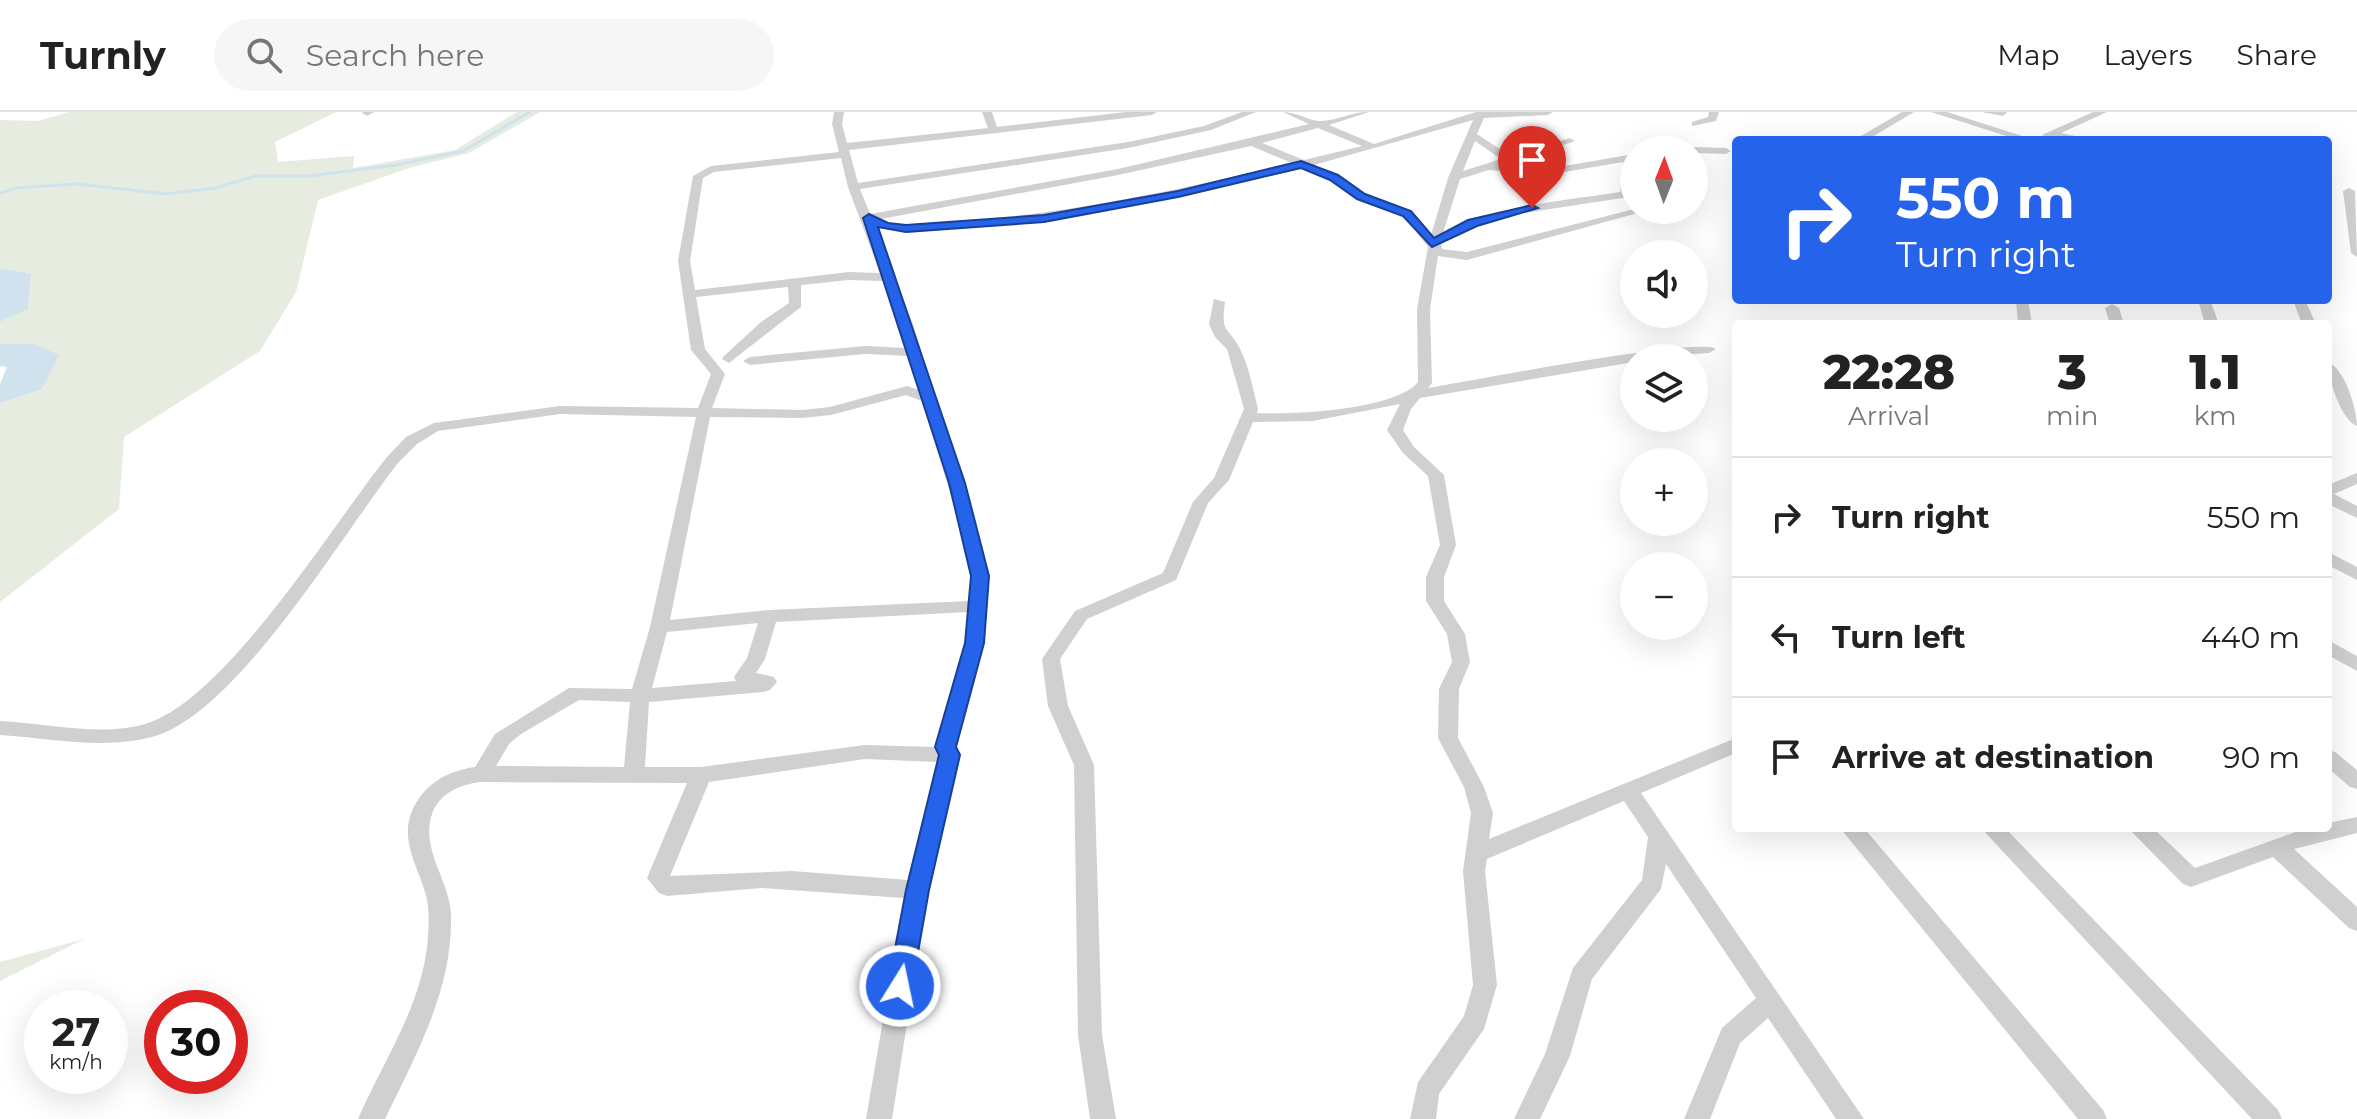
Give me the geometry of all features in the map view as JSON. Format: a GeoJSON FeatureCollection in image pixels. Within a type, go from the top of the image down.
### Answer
{"type":"FeatureCollection","features":[{"type":"Feature","properties":{"kind":"street"},"geometry":{"type":"LineString","coordinates":[[839,112],[837,124],[854,187],[869,218],[890,277],[976,552],[979,606],[972,656],[945,747],[950,755],[917,890],[879,1119]]}},
{"type":"Feature","properties":{"kind":"street"},"geometry":{"type":"LineString","coordinates":[[987,112],[994,131]]}},
{"type":"Feature","properties":{"kind":"street"},"geometry":{"type":"LineString","coordinates":[[634,775],[640,696],[659,627],[704,413],[718,374],[698,350],[684,254],[692,199],[702,172],[1152,112]]}},
{"type":"Feature","properties":{"kind":"street"},"geometry":{"type":"LineString","coordinates":[[854,187],[1128,145],[1207,128],[1251,112]]}},
{"type":"Feature","properties":{"kind":"street"},"geometry":{"type":"LineString","coordinates":[[1288,112],[1373,147]]}},
{"type":"Feature","properties":{"kind":"street"},"geometry":{"type":"LineString","coordinates":[[1334,121],[1348,112]]}},
{"type":"Feature","properties":{"kind":"street"},"geometry":{"type":"LineString","coordinates":[[869,218],[1113,174],[1254,143],[1364,112]]}},
{"type":"Feature","properties":{"kind":"street"},"geometry":{"type":"LineString","coordinates":[[869,218],[886,226],[906,229],[1044,218],[1178,194],[1301,165],[1373,147],[1480,113],[1548,112]]}},
{"type":"Feature","properties":{"kind":"street"},"geometry":{"type":"LineString","coordinates":[[1696,124],[1712,119],[1714,112]]}},
{"type":"Feature","properties":{"kind":"street"},"geometry":{"type":"LineString","coordinates":[[1866,136],[1909,112]]}},
{"type":"Feature","properties":{"kind":"street"},"geometry":{"type":"LineString","coordinates":[[1936,112],[2016,136]]}},
{"type":"Feature","properties":{"kind":"street"},"geometry":{"type":"LineString","coordinates":[[1987,112],[2002,113]]}},
{"type":"Feature","properties":{"kind":"street"},"geometry":{"type":"LineString","coordinates":[[2049,136],[2102,112]]}},
{"type":"Feature","properties":{"kind":"street"},"geometry":{"type":"LineString","coordinates":[[1423,1119],[1427,1090],[1475,1021],[1485,985],[1474,871],[1482,813],[1474,787],[1448,738],[1445,712],[1449,689],[1461,662],[1460,646],[1435,601],[1435,577],[1448,545],[1436,475],[1408,450],[1395,430],[1404,408],[1425,383],[1420,336],[1432,244],[1456,171],[1480,113]]}},
{"type":"Feature","properties":{"kind":"street"},"geometry":{"type":"LineString","coordinates":[[1971,136],[1988,128]]}},
{"type":"Feature","properties":{"kind":"street"},"geometry":{"type":"LineString","coordinates":[[1472,135],[1509,160]]}},
{"type":"Feature","properties":{"kind":"street"},"geometry":{"type":"LineString","coordinates":[[1456,171],[1488,167],[1570,141]]}},
{"type":"Feature","properties":{"kind":"street"},"geometry":{"type":"LineString","coordinates":[[1254,143],[1334,177],[1361,197],[1407,213],[1438,252],[1449,257],[1467,256],[1620,216]]}},
{"type":"Feature","properties":{"kind":"street"},"geometry":{"type":"LineString","coordinates":[[1708,151],[1732,153]]}},
{"type":"Feature","properties":{"kind":"street"},"geometry":{"type":"LineString","coordinates":[[1488,167],[1547,172],[1620,159]]}},
{"type":"Feature","properties":{"kind":"street"},"geometry":{"type":"LineString","coordinates":[[2349,191],[2357,253]]}},
{"type":"Feature","properties":{"kind":"street"},"geometry":{"type":"LineString","coordinates":[[1432,244],[1473,223],[1516,211],[1620,198]]}},
{"type":"Feature","properties":{"kind":"street"},"geometry":{"type":"LineString","coordinates":[[689,294],[854,275],[890,277]]}},
{"type":"Feature","properties":{"kind":"street"},"geometry":{"type":"LineString","coordinates":[[729,359],[766,325],[796,304],[794,282]]}},
{"type":"Feature","properties":{"kind":"street"},"geometry":{"type":"LineString","coordinates":[[1103,1119],[1090,1035],[1084,765],[1058,706],[1051,659],[1081,615],[1170,576],[1201,502],[1221,480],[1251,409],[1233,348],[1222,337],[1216,324],[1219,302]]}},
{"type":"Feature","properties":{"kind":"street"},"geometry":{"type":"LineString","coordinates":[[2112,308],[2116,320]]}},
{"type":"Feature","properties":{"kind":"street"},"geometry":{"type":"LineString","coordinates":[[750,361],[865,350],[914,352]]}},
{"type":"Feature","properties":{"kind":"street"},"geometry":{"type":"LineString","coordinates":[[1248,417],[1278,420],[1315,416],[1386,404],[1418,394],[1620,360]]}},
{"type":"Feature","properties":{"kind":"street"},"geometry":{"type":"LineString","coordinates":[[2332,374],[2357,422]]}},
{"type":"Feature","properties":{"kind":"street"},"geometry":{"type":"LineString","coordinates":[[0,728],[123,736],[155,729],[178,718],[247,651],[389,464],[420,432],[457,422],[560,410],[815,413],[907,390],[928,398]]}},
{"type":"Feature","properties":{"kind":"street"},"geometry":{"type":"LineString","coordinates":[[2332,489],[2357,478]]}},
{"type":"Feature","properties":{"kind":"street"},"geometry":{"type":"LineString","coordinates":[[2332,499],[2357,513]]}},
{"type":"Feature","properties":{"kind":"street"},"geometry":{"type":"LineString","coordinates":[[2332,559],[2357,575]]}},
{"type":"Feature","properties":{"kind":"street"},"geometry":{"type":"LineString","coordinates":[[659,627],[769,616],[979,606]]}},
{"type":"Feature","properties":{"kind":"street"},"geometry":{"type":"LineString","coordinates":[[481,774],[502,739],[568,696],[580,692],[640,696],[763,685],[767,682],[743,677],[756,659],[769,616]]}},
{"type":"Feature","properties":{"kind":"street"},"geometry":{"type":"LineString","coordinates":[[2332,649],[2357,665]]}},
{"type":"Feature","properties":{"kind":"street"},"geometry":{"type":"LineString","coordinates":[[1478,853],[1732,747]]}},
{"type":"Feature","properties":{"kind":"street"},"geometry":{"type":"LineString","coordinates":[[371,1119],[424,1007],[438,942],[440,910],[418,842],[419,821],[434,792],[443,785],[465,775],[481,774],[701,775],[865,752],[950,755]]}},
{"type":"Feature","properties":{"kind":"street"},"geometry":{"type":"LineString","coordinates":[[2332,760],[2357,781]]}},
{"type":"Feature","properties":{"kind":"street"},"geometry":{"type":"LineString","coordinates":[[701,775],[658,878],[667,887],[725,878],[800,878],[833,884],[917,890]]}},
{"type":"Feature","properties":{"kind":"street"},"geometry":{"type":"LineString","coordinates":[[1628,790],[1851,1119]]}},
{"type":"Feature","properties":{"kind":"street"},"geometry":{"type":"LineString","coordinates":[[2332,828],[2357,825]]}},
{"type":"Feature","properties":{"kind":"street"},"geometry":{"type":"LineString","coordinates":[[1854,832],[2094,1119]]}},
{"type":"Feature","properties":{"kind":"street"},"geometry":{"type":"LineString","coordinates":[[1996,832],[2269,1119]]}},
{"type":"Feature","properties":{"kind":"street"},"geometry":{"type":"LineString","coordinates":[[2143,832],[2191,878],[2277,847],[2296,833]]}},
{"type":"Feature","properties":{"kind":"street"},"geometry":{"type":"LineString","coordinates":[[1527,1119],[1557,1056],[1581,975],[1653,883],[1659,835]]}},
{"type":"Feature","properties":{"kind":"street"},"geometry":{"type":"LineString","coordinates":[[2277,847],[2357,921]]}},
{"type":"Feature","properties":{"kind":"street"},"geometry":{"type":"LineString","coordinates":[[1697,1119],[1731,1036],[1771,1000]]}},
{"type":"Feature","properties":{"kind":"shaded area"},"geometry":{"type":"Polygon","coordinates":[[[69,112],[336,112],[275,142],[278,162],[354,156],[353,168],[455,150],[517,112],[540,112],[469,153],[409,168],[318,200],[296,292],[260,351],[124,437],[119,509],[0,602],[0,403],[41,390],[34,344],[0,344],[0,322],[28,309],[31,274],[0,268],[0,120],[38,121],[69,112]]]}},
{"type":"Feature","properties":{"kind":"shaded area"},"geometry":{"type":"Polygon","coordinates":[[[84,939],[0,981],[0,962],[84,939]]]}},
{"type":"Feature","properties":{"kind":"water"},"geometry":{"type":"Polygon","coordinates":[[[0,268],[31,274],[28,309],[0,322],[0,268]]]}},
{"type":"Feature","properties":{"kind":"water"},"geometry":{"type":"Polygon","coordinates":[[[0,344],[34,344],[59,355],[41,390],[0,403],[0,384],[7,367],[0,366],[0,344]]]}},
{"type":"Feature","properties":{"kind":"waterway"},"geometry":{"type":"LineString","coordinates":[[0,193],[16,188],[78,184],[166,194],[216,188],[256,176],[310,176],[396,165],[463,151],[530,112]]}},
{"type":"Feature","properties":{"kind":"route"},"geometry":{"type":"LineString","coordinates":[[900,986],[917,890],[950,755],[945,747],[975,643],[980,576],[957,483],[940,441],[906,324],[869,218],[886,226],[906,229],[1044,218],[1178,194],[1301,165],[1334,177],[1361,197],[1407,213],[1432,244],[1473,223],[1532,208]]}}]}
